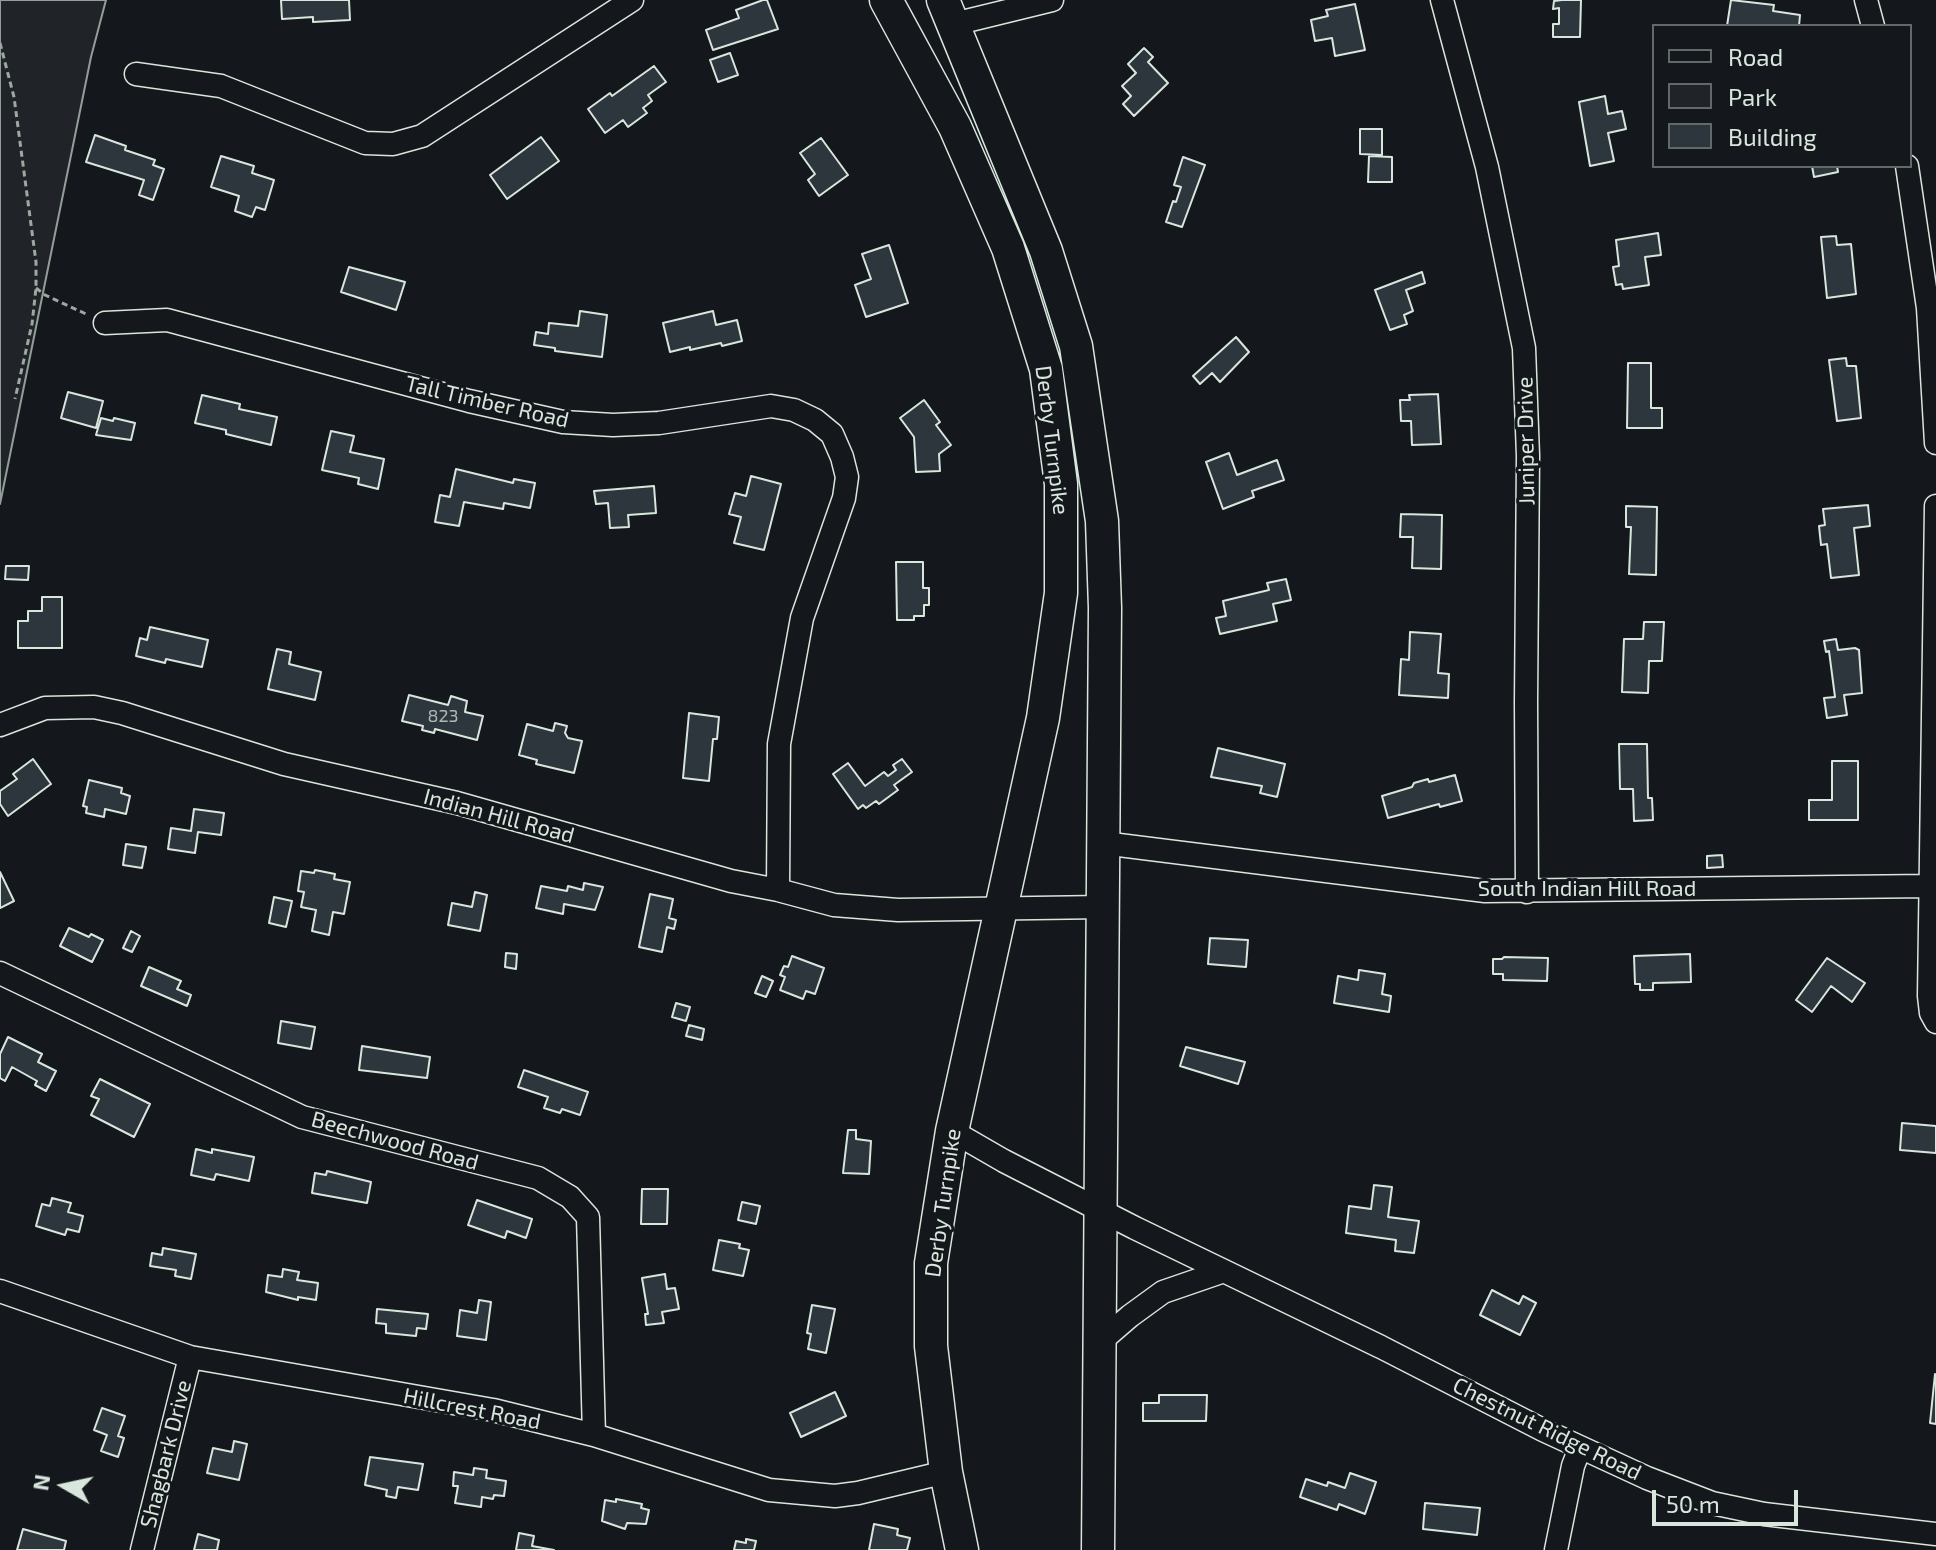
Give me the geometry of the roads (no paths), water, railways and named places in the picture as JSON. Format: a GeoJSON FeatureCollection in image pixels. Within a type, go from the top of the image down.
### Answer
{"type":"FeatureCollection","features":[{"type":"Feature","properties":{"kind":"highway","name":"Derby Turnpike"},"geometry":{"type":"LineString","coordinates":[[886,0],[955,127],[1008,248],[1046,369],[1063,518],[1061,593],[1043,718],[952,1131],[931,1263],[931,1346],[946,1472],[962,1550]]}},
{"type":"Feature","properties":{"kind":"highway","name":"Derby Turnpike"},"geometry":{"type":"LineString","coordinates":[[948,12],[1046,251],[1076,346],[1102,521],[1105,608],[1098,1550]]}},
{"type":"Feature","properties":{"kind":"street"},"geometry":{"type":"LineString","coordinates":[[136,74],[221,86],[365,143],[393,144],[422,136],[632,0]]}},
{"type":"Feature","properties":{"kind":"street"},"geometry":{"type":"LineString","coordinates":[[948,12],[1052,0]]}},
{"type":"Feature","properties":{"kind":"street","name":"Juniper Drive"},"geometry":{"type":"LineString","coordinates":[[1442,0],[1487,167],[1524,348],[1528,456],[1527,892]]}},
{"type":"Feature","properties":{"kind":"street"},"geometry":{"type":"LineString","coordinates":[[1866,0],[1872,24]]}},
{"type":"Feature","properties":{"kind":"street"},"geometry":{"type":"LineString","coordinates":[[1907,168],[1932,308],[1936,443]]}},
{"type":"Feature","properties":{"kind":"street","name":"Tall Timber Road"},"geometry":{"type":"LineString","coordinates":[[105,323],[167,320],[469,401],[563,422],[613,425],[659,423],[771,406],[794,410],[815,420],[832,434],[847,477],[844,498],[802,618],[779,744],[778,890]]}},
{"type":"Feature","properties":{"kind":"street"},"geometry":{"type":"LineString","coordinates":[[1936,506],[1929,886],[1929,996],[1931,1013],[1936,1022]]}},
{"type":"Feature","properties":{"kind":"street","name":"Indian Hill Road"},"geometry":{"type":"LineString","coordinates":[[0,725],[45,708],[70,706],[108,710],[284,764],[457,803],[719,878],[834,905],[858,909],[1003,907]]}},
{"type":"Feature","properties":{"kind":"street","name":"South Indian Hill Road"},"geometry":{"type":"LineString","coordinates":[[1103,843],[1485,891],[1929,886]]}},
{"type":"Feature","properties":{"kind":"street"},"geometry":{"type":"LineString","coordinates":[[1003,907],[1103,907]]}},
{"type":"Feature","properties":{"kind":"street","name":"Beechwood Road"},"geometry":{"type":"LineString","coordinates":[[0,973],[302,1117],[538,1178],[570,1197],[588,1217],[594,1435]]}},
{"type":"Feature","properties":{"kind":"street","name":"Chestnut Ridge Road"},"geometry":{"type":"LineString","coordinates":[[952,1131],[1101,1210],[1580,1448],[1647,1478],[1712,1503],[1735,1508],[1817,1522],[1936,1534]]}},
{"type":"Feature","properties":{"kind":"street"},"geometry":{"type":"LineString","coordinates":[[1101,1341],[1163,1292],[1224,1271]]}},
{"type":"Feature","properties":{"kind":"street","name":"Hillcrest Road"},"geometry":{"type":"LineString","coordinates":[[0,1291],[190,1357],[493,1410],[594,1435],[769,1490],[804,1494],[858,1493],[946,1472]]}},
{"type":"Feature","properties":{"kind":"street","name":"Shagbark Drive"},"geometry":{"type":"LineString","coordinates":[[142,1550],[190,1357]]}},
{"type":"Feature","properties":{"kind":"street"},"geometry":{"type":"LineString","coordinates":[[1556,1550],[1573,1466],[1580,1448]]}}]}
